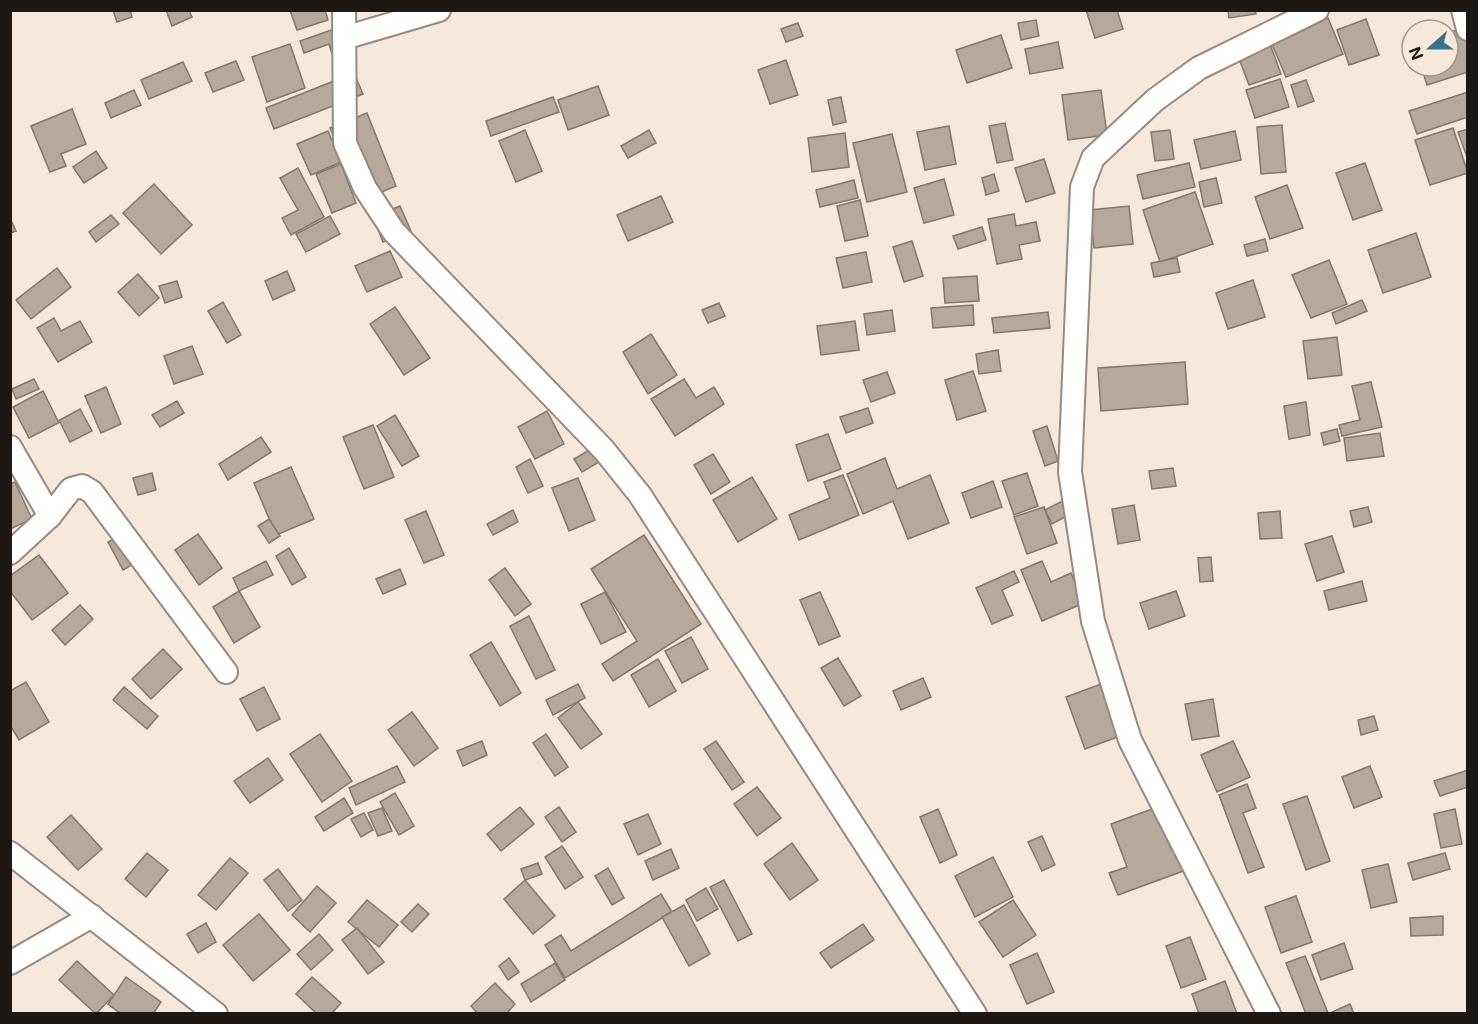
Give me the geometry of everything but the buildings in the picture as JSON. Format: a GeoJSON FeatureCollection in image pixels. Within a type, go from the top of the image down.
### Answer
{"type":"FeatureCollection","features":[{"type":"Feature","properties":{"kind":"street"},"geometry":{"type":"LineString","coordinates":[[344,10],[345,142],[365,188],[394,232],[596,442],[640,495],[975,1014]]}},
{"type":"Feature","properties":{"kind":"street"},"geometry":{"type":"LineString","coordinates":[[344,38],[439,10]]}},
{"type":"Feature","properties":{"kind":"street"},"geometry":{"type":"LineString","coordinates":[[1269,1014],[1130,740],[1093,621],[1070,472],[1082,187],[1093,158],[1155,100],[1199,68],[1317,10]]}},
{"type":"Feature","properties":{"kind":"street"},"geometry":{"type":"LineString","coordinates":[[1463,10],[1467,29]]}},
{"type":"Feature","properties":{"kind":"street"},"geometry":{"type":"LineString","coordinates":[[10,447],[50,516]]}},
{"type":"Feature","properties":{"kind":"street"},"geometry":{"type":"LineString","coordinates":[[10,553],[50,516],[71,489],[82,486],[92,492],[226,672]]}},
{"type":"Feature","properties":{"kind":"street"},"geometry":{"type":"LineString","coordinates":[[10,853],[216,1014]]}},
{"type":"Feature","properties":{"kind":"street"},"geometry":{"type":"LineString","coordinates":[[10,963],[92,916]]}}]}
